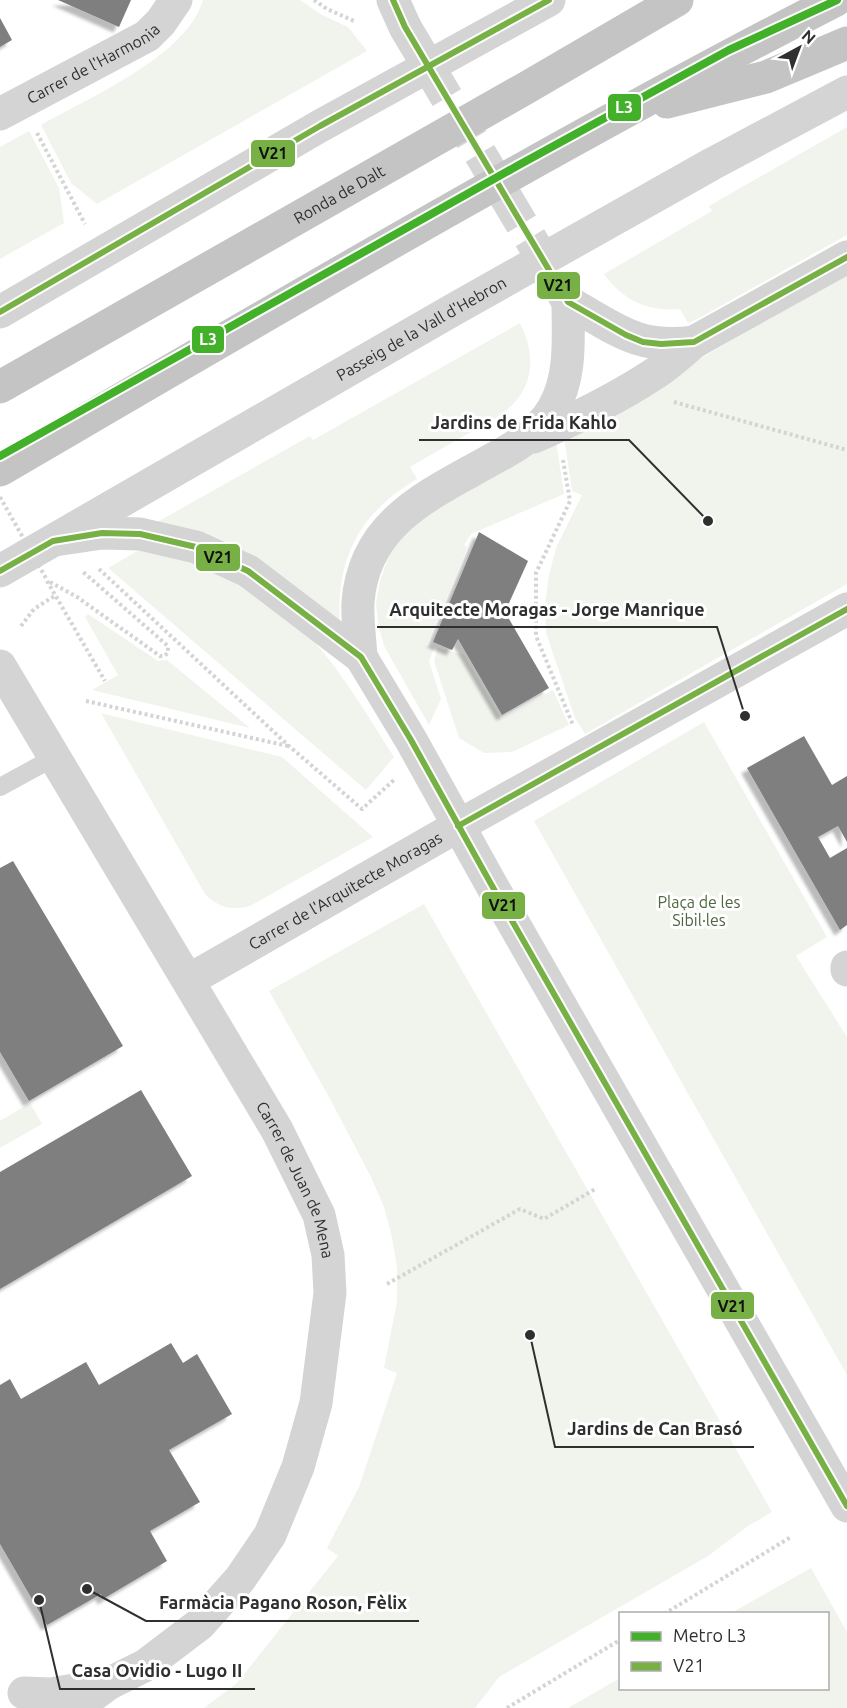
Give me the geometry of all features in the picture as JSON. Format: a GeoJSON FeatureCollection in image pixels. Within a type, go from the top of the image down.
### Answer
{"type":"FeatureCollection","features":[{"type":"Feature","properties":{"kind":"highway","name":"Ronda de Dalt"},"geometry":{"type":"LineString","coordinates":[[0,387],[526,88],[675,0]]}},
{"type":"Feature","properties":{"kind":"highway"},"geometry":{"type":"LineString","coordinates":[[0,470],[394,239],[723,58],[836,0]]}},
{"type":"Feature","properties":{"kind":"highway"},"geometry":{"type":"LineString","coordinates":[[625,112],[766,77],[847,43]]}},
{"type":"Feature","properties":{"kind":"street","name":"Carrer de l'Harmonia"},"geometry":{"type":"LineString","coordinates":[[0,114],[147,36],[176,0]]}},
{"type":"Feature","properties":{"kind":"street"},"geometry":{"type":"LineString","coordinates":[[0,312],[320,126],[549,0]]}},
{"type":"Feature","properties":{"kind":"street","name":"Passeig de la Vall d'Hebron"},"geometry":{"type":"LineString","coordinates":[[0,571],[471,299],[712,164],[847,92]]}},
{"type":"Feature","properties":{"kind":"street"},"geometry":{"type":"LineString","coordinates":[[361,657],[358,603],[361,582],[373,552],[389,526],[421,499],[523,442],[557,427],[656,373],[694,342],[847,257]]}},
{"type":"Feature","properties":{"kind":"street"},"geometry":{"type":"LineString","coordinates":[[523,442],[553,409],[562,388],[567,367],[568,302],[626,335],[643,342],[678,344],[694,342]]}},
{"type":"Feature","properties":{"kind":"street"},"geometry":{"type":"LineString","coordinates":[[53,540],[102,533],[140,534],[196,547],[248,571],[361,657],[411,740],[847,1506]]}},
{"type":"Feature","properties":{"kind":"street","name":"Carrer de l'Arquitecte Moragas"},"geometry":{"type":"LineString","coordinates":[[189,980],[458,826],[847,609]]}},
{"type":"Feature","properties":{"kind":"street","name":"Carrer de Juan de Mena"},"geometry":{"type":"LineString","coordinates":[[0,666],[277,1130],[319,1215],[328,1255],[330,1293],[316,1403],[298,1467],[270,1535],[240,1579],[200,1624],[146,1665],[108,1684],[76,1708]]}},
{"type":"Feature","properties":{"kind":"street","name":"Carrer de Juan de Mena"},"geometry":{"type":"LineString","coordinates":[[21,1696],[51,1694],[108,1684]]}},
{"type":"Feature","properties":{"kind":"lane"},"geometry":{"type":"LineString","coordinates":[[0,787],[55,757]]}},
{"type":"Feature","properties":{"kind":"path"},"geometry":{"type":"LineString","coordinates":[[314,0],[327,9],[354,21]]}},
{"type":"Feature","properties":{"kind":"path"},"geometry":{"type":"LineString","coordinates":[[35,128],[86,226]]}},
{"type":"Feature","properties":{"kind":"path"},"geometry":{"type":"LineString","coordinates":[[664,399],[847,450]]}},
{"type":"Feature","properties":{"kind":"path"},"geometry":{"type":"LineString","coordinates":[[557,427],[570,501],[536,573],[536,636],[573,726]]}},
{"type":"Feature","properties":{"kind":"path"},"geometry":{"type":"LineString","coordinates":[[0,498],[105,681]]}},
{"type":"Feature","properties":{"kind":"path"},"geometry":{"type":"LineString","coordinates":[[95,565],[289,746],[362,808],[396,778]]}},
{"type":"Feature","properties":{"kind":"path"},"geometry":{"type":"LineString","coordinates":[[47,580],[77,597],[160,656],[168,653],[168,646],[79,569]]}},
{"type":"Feature","properties":{"kind":"path"},"geometry":{"type":"LineString","coordinates":[[21,626],[34,609],[56,595]]}},
{"type":"Feature","properties":{"kind":"path"},"geometry":{"type":"LineString","coordinates":[[86,701],[289,746]]}},
{"type":"Feature","properties":{"kind":"path"},"geometry":{"type":"LineString","coordinates":[[387,1284],[520,1209],[544,1219],[597,1188]]}},
{"type":"Feature","properties":{"kind":"path"},"geometry":{"type":"LineString","coordinates":[[667,1612],[791,1537]]}},
{"type":"Feature","properties":{"kind":"path"},"geometry":{"type":"LineString","coordinates":[[507,1708],[619,1641]]}},
{"type":"Feature","properties":{"kind":"green space"},"geometry":{"type":"Polygon","coordinates":[[[203,0],[300,0],[322,15],[348,27],[367,51],[97,204],[71,183],[41,125],[110,88],[158,57],[178,39],[193,20],[203,0]]]}},
{"type":"Feature","properties":{"kind":"green space"},"geometry":{"type":"Polygon","coordinates":[[[847,127],[847,235],[688,323],[680,309],[657,308],[637,302],[619,291],[604,274],[712,211],[709,206],[847,127]]]}},
{"type":"Feature","properties":{"kind":"green space"},"geometry":{"type":"Polygon","coordinates":[[[29,131],[59,188],[64,223],[0,259],[0,147],[29,131]]]}},
{"type":"Feature","properties":{"kind":"green space"},"geometry":{"type":"Polygon","coordinates":[[[847,274],[847,584],[585,734],[575,718],[546,633],[545,604],[556,548],[582,495],[572,491],[564,437],[847,274]]]}},
{"type":"Feature","properties":{"kind":"green space"},"geometry":{"type":"Polygon","coordinates":[[[520,323],[529,348],[530,360],[530,372],[521,394],[503,413],[410,467],[417,479],[380,507],[356,539],[342,577],[340,623],[152,525],[310,436],[313,440],[520,323]]]}},
{"type":"Feature","properties":{"kind":"green space"},"geometry":{"type":"Polygon","coordinates":[[[556,441],[564,494],[471,534],[464,545],[467,547],[426,645],[434,648],[429,661],[441,699],[429,725],[384,646],[378,624],[376,603],[386,563],[394,546],[420,519],[556,441]]]}},
{"type":"Feature","properties":{"kind":"green space"},"geometry":{"type":"Polygon","coordinates":[[[148,545],[178,555],[250,587],[296,622],[315,642],[348,685],[394,757],[366,790],[108,568],[148,545]]]}},
{"type":"Feature","properties":{"kind":"green space"},"geometry":{"type":"Polygon","coordinates":[[[88,614],[158,661],[167,660],[250,728],[92,690],[118,675],[85,617],[88,614]]]}},
{"type":"Feature","properties":{"kind":"green space"},"geometry":{"type":"Polygon","coordinates":[[[438,648],[464,655],[501,719],[553,690],[569,725],[512,752],[484,753],[459,738],[434,661],[438,648]]]}},
{"type":"Feature","properties":{"kind":"green space"},"geometry":{"type":"Polygon","coordinates":[[[101,713],[282,757],[373,837],[250,906],[231,908],[220,905],[205,894],[101,713]]]}},
{"type":"Feature","properties":{"kind":"green space","name":"Plaça de les Sibil·les"},"geometry":{"type":"Polygon","coordinates":[[[704,722],[827,937],[796,956],[847,1037],[847,1375],[534,821],[704,722]]]}},
{"type":"Feature","properties":{"kind":"green space"},"geometry":{"type":"Polygon","coordinates":[[[424,904],[772,1512],[748,1526],[708,1556],[499,1677],[475,1708],[204,1708],[237,1683],[338,1556],[327,1548],[359,1487],[397,1373],[384,1368],[397,1302],[397,1268],[384,1207],[329,1097],[269,991],[424,904]]]}},
{"type":"Feature","properties":{"kind":"green space"},"geometry":{"type":"Polygon","coordinates":[[[30,1103],[42,1124],[0,1148],[0,1121],[30,1103]]]}},
{"type":"Feature","properties":{"kind":"green space"},"geometry":{"type":"Polygon","coordinates":[[[811,1568],[847,1632],[847,1708],[568,1708],[619,1679],[619,1690],[829,1690],[829,1612],[733,1612],[811,1568]]]}},
{"type":"Feature","properties":{"kind":"building"},"geometry":{"type":"Polygon","coordinates":[[[58,0],[131,0],[119,27],[58,0]]]}},
{"type":"Feature","properties":{"kind":"building"},"geometry":{"type":"Polygon","coordinates":[[[0,18],[12,40],[0,47],[0,18]]]}},
{"type":"Feature","properties":{"kind":"building"},"geometry":{"type":"Polygon","coordinates":[[[479,532],[528,561],[505,612],[549,688],[502,715],[458,639],[452,650],[433,642],[479,532]]]}},
{"type":"Feature","properties":{"kind":"building"},"geometry":{"type":"Polygon","coordinates":[[[804,736],[832,785],[847,776],[847,842],[838,826],[818,837],[830,858],[847,848],[847,925],[840,930],[747,768],[804,736]]]}},
{"type":"Feature","properties":{"kind":"building"},"geometry":{"type":"Polygon","coordinates":[[[13,861],[123,1046],[29,1101],[0,1052],[0,868],[13,861]]]}},
{"type":"Feature","properties":{"kind":"building"},"geometry":{"type":"Polygon","coordinates":[[[141,1090],[192,1176],[0,1289],[0,1172],[141,1090]]]}},
{"type":"Feature","properties":{"kind":"building"},"geometry":{"type":"Polygon","coordinates":[[[171,1343],[183,1363],[197,1354],[232,1414],[169,1450],[200,1502],[150,1531],[167,1561],[103,1599],[101,1594],[47,1625],[0,1544],[0,1385],[10,1379],[21,1399],[86,1362],[99,1385],[171,1343]]]}},
{"type":"Feature","properties":{"kind":"tunnel"},"geometry":{"type":"LineString","coordinates":[[405,27],[568,302]]}},
{"type":"Feature","properties":{"kind":"metro line","name":"L3"},"geometry":{"type":"LineString","coordinates":[[0,456],[517,166],[729,50],[837,0]]}},
{"type":"Feature","properties":{"kind":"transit line","name":"V21"},"geometry":{"type":"LineString","coordinates":[[393,0],[405,27],[568,302],[626,335],[643,342],[661,344],[694,342],[847,257]]}},
{"type":"Feature","properties":{"kind":"transit line","name":"V21"},"geometry":{"type":"LineString","coordinates":[[0,312],[320,126],[549,0]]}},
{"type":"Feature","properties":{"kind":"transit line","name":"V21"},"geometry":{"type":"LineString","coordinates":[[0,571],[53,541],[102,533],[140,534],[196,547],[248,571],[361,657],[411,740],[847,1506]]}},
{"type":"Feature","properties":{"kind":"transit line","name":"V21"},"geometry":{"type":"LineString","coordinates":[[458,826],[847,609]]}},
{"type":"Feature","properties":{"kind":"place","name":"Jardins de Frida Kahlo"},"geometry":{"type":"Point","coordinates":[708,521]}},
{"type":"Feature","properties":{"kind":"place","name":"Arquitecte Moragas - Jorge Manrique"},"geometry":{"type":"Point","coordinates":[745,716]}},
{"type":"Feature","properties":{"kind":"place","name":"Jardins de Can Brasó"},"geometry":{"type":"Point","coordinates":[530,1335]}},
{"type":"Feature","properties":{"kind":"place","name":"Farmàcia Pagano Roson, Fèlix"},"geometry":{"type":"Point","coordinates":[87,1589]}},
{"type":"Feature","properties":{"kind":"place","name":"Casa Ovidio - Lugo II"},"geometry":{"type":"Point","coordinates":[39,1600]}}]}
